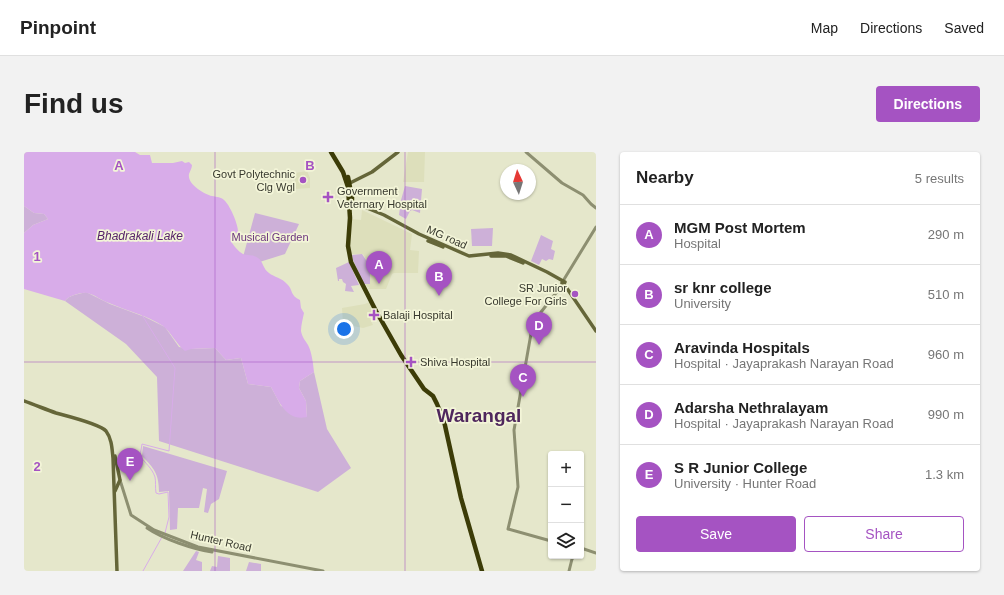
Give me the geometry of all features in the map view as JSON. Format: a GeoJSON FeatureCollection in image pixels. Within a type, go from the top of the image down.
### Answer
{"type":"FeatureCollection","features":[{"type":"Feature","properties":{"kind":"highway"},"geometry":{"type":"LineString","coordinates":[[332,152],[346,173],[350,183],[351,202],[348,246],[351,262],[376,311],[404,360],[424,389],[433,396],[437,404],[444,421],[461,498],[482,571]]}},
{"type":"Feature","properties":{"kind":"highway"},"geometry":{"type":"LineString","coordinates":[[332,152],[345,178],[351,202]]}},
{"type":"Feature","properties":{"kind":"main road"},"geometry":{"type":"LineString","coordinates":[[350,183],[372,172],[398,152]]}},
{"type":"Feature","properties":{"kind":"main road","name":"MG road"},"geometry":{"type":"LineString","coordinates":[[351,202],[435,244],[463,255],[471,258],[506,256],[545,273],[563,283]]}},
{"type":"Feature","properties":{"kind":"main road"},"geometry":{"type":"LineString","coordinates":[[563,283],[596,330]]}},
{"type":"Feature","properties":{"kind":"main road","name":"Hunter Road"},"geometry":{"type":"LineString","coordinates":[[24,400],[62,415],[105,429],[112,443],[115,472],[120,480]]}},
{"type":"Feature","properties":{"kind":"main road"},"geometry":{"type":"LineString","coordinates":[[115,472],[113,481],[115,496],[117,571]]}},
{"type":"Feature","properties":{"kind":"main road"},"geometry":{"type":"LineString","coordinates":[[115,496],[117,484],[120,480]]}},
{"type":"Feature","properties":{"kind":"street"},"geometry":{"type":"LineString","coordinates":[[526,152],[562,183],[583,195],[590,204],[596,208]]}},
{"type":"Feature","properties":{"kind":"street"},"geometry":{"type":"LineString","coordinates":[[548,540],[508,529],[518,487],[514,430],[534,321],[559,289],[596,229]]}},
{"type":"Feature","properties":{"kind":"street","name":"Hunter Road"},"geometry":{"type":"LineString","coordinates":[[120,480],[131,515],[157,533]]}},
{"type":"Feature","properties":{"kind":"street"},"geometry":{"type":"LineString","coordinates":[[113,481],[117,484]]}},
{"type":"Feature","properties":{"kind":"street","name":"Hunter Road"},"geometry":{"type":"LineString","coordinates":[[117,484],[120,487],[129,516],[157,533],[198,547],[323,571]]}},
{"type":"Feature","properties":{"kind":"street","name":"Hunter Road"},"geometry":{"type":"LineString","coordinates":[[174,539],[198,549],[312,571]]}},
{"type":"Feature","properties":{"kind":"street"},"geometry":{"type":"LineString","coordinates":[[584,549],[596,554]]}},
{"type":"Feature","properties":{"kind":"street"},"geometry":{"type":"LineString","coordinates":[[569,571],[572,559]]}},
{"type":"Feature","properties":{"kind":"shaded area"},"geometry":{"type":"Polygon","coordinates":[[[408,152],[425,152],[424,182],[403,182],[408,152]]]}},
{"type":"Feature","properties":{"kind":"shaded area","name":"Govt Polytechnic Clg Wgl"},"geometry":{"type":"Polygon","coordinates":[[[307,171],[310,178],[310,188],[295,189],[295,173],[307,171]]]}},
{"type":"Feature","properties":{"kind":"shaded area"},"geometry":{"type":"Polygon","coordinates":[[[362,210],[412,234],[410,250],[419,251],[418,273],[394,273],[392,274],[386,289],[368,289],[369,287],[367,287],[366,284],[370,284],[370,266],[363,254],[351,254],[350,243],[351,219],[361,220],[362,210]]]}},
{"type":"Feature","properties":{"kind":"shaded area"},"geometry":{"type":"Polygon","coordinates":[[[369,302],[375,312],[368,315],[373,325],[363,328],[343,324],[342,308],[369,302]]]}},
{"type":"Feature","properties":{"kind":"green space"},"geometry":{"type":"Polygon","coordinates":[[[405,186],[422,189],[420,213],[412,210],[406,219],[399,215],[405,186]]]}},
{"type":"Feature","properties":{"kind":"green space"},"geometry":{"type":"Polygon","coordinates":[[[24,206],[34,213],[44,214],[48,219],[33,225],[24,233],[24,206]]]}},
{"type":"Feature","properties":{"kind":"green space","name":"Musical Garden"},"geometry":{"type":"Polygon","coordinates":[[[255,213],[299,224],[285,254],[240,268],[255,213]]]}},
{"type":"Feature","properties":{"kind":"green space"},"geometry":{"type":"Polygon","coordinates":[[[493,228],[492,246],[472,246],[471,229],[493,228]]]}},
{"type":"Feature","properties":{"kind":"green space"},"geometry":{"type":"Polygon","coordinates":[[[541,235],[553,241],[551,249],[555,251],[553,260],[549,259],[546,261],[542,259],[539,265],[531,261],[541,235]]]}},
{"type":"Feature","properties":{"kind":"green space"},"geometry":{"type":"Polygon","coordinates":[[[362,254],[370,266],[370,284],[364,284],[353,260],[352,255],[362,254]]]}},
{"type":"Feature","properties":{"kind":"green space"},"geometry":{"type":"Polygon","coordinates":[[[349,262],[359,285],[351,286],[354,292],[345,291],[346,284],[342,279],[339,279],[338,281],[336,268],[349,262]]]}},
{"type":"Feature","properties":{"kind":"green space"},"geometry":{"type":"Polygon","coordinates":[[[86,292],[110,304],[145,317],[165,327],[179,347],[191,349],[215,348],[226,360],[241,358],[248,384],[271,387],[281,406],[307,417],[306,401],[299,388],[300,381],[314,372],[327,429],[351,468],[318,492],[159,441],[157,377],[126,344],[65,301],[72,296],[86,292]]]}},
{"type":"Feature","properties":{"kind":"green space"},"geometry":{"type":"Polygon","coordinates":[[[143,446],[227,471],[219,499],[211,504],[208,513],[204,512],[207,489],[203,488],[199,508],[178,508],[177,529],[170,530],[169,491],[159,492],[157,476],[150,464],[142,456],[143,446]]]}},
{"type":"Feature","properties":{"kind":"green space"},"geometry":{"type":"Polygon","coordinates":[[[196,551],[199,552],[196,560],[202,562],[202,571],[183,571],[196,551]]]}},
{"type":"Feature","properties":{"kind":"green space"},"geometry":{"type":"Polygon","coordinates":[[[218,556],[230,558],[230,571],[210,571],[212,566],[217,567],[218,556]]]}},
{"type":"Feature","properties":{"kind":"green space"},"geometry":{"type":"Polygon","coordinates":[[[249,562],[261,564],[261,571],[246,571],[249,562]]]}},
{"type":"Feature","properties":{"kind":"water","name":"Bhadrakali Lake"},"geometry":{"type":"Polygon","coordinates":[[[24,152],[135,152],[140,155],[150,155],[152,163],[189,162],[192,165],[189,178],[193,185],[205,193],[223,199],[231,211],[236,221],[238,230],[237,236],[232,243],[234,246],[243,254],[260,259],[265,269],[285,282],[295,297],[300,300],[301,308],[304,313],[301,331],[310,351],[314,372],[300,381],[299,388],[306,401],[307,417],[294,417],[284,410],[271,387],[248,384],[241,358],[226,360],[215,348],[191,349],[185,351],[166,329],[157,322],[106,302],[90,294],[81,293],[65,301],[24,289],[24,233],[33,225],[48,219],[44,214],[34,213],[24,206],[24,152]]]}},
{"type":"Feature","properties":{"kind":"waterway"},"geometry":{"type":"LineString","coordinates":[[142,315],[175,368],[169,451],[142,444],[140,456],[154,474],[156,493],[159,494],[168,492],[169,517],[165,533]]}},
{"type":"Feature","properties":{"kind":"waterway"},"geometry":{"type":"LineString","coordinates":[[143,571],[162,537]]}},
{"type":"Feature","properties":{"kind":"place","name":"Govt Polytechnic Clg Wgl"},"geometry":{"type":"Point","coordinates":[303,180]}},
{"type":"Feature","properties":{"kind":"place","name":"Government Veternary Hospital"},"geometry":{"type":"Point","coordinates":[328,197]}},
{"type":"Feature","properties":{"kind":"place","name":"MGM Post Mortem"},"geometry":{"type":"Point","coordinates":[379,284]}},
{"type":"Feature","properties":{"kind":"place","name":"SR Junior College For Girls"},"geometry":{"type":"Point","coordinates":[575,294]}},
{"type":"Feature","properties":{"kind":"place","name":"sr knr college"},"geometry":{"type":"Point","coordinates":[439,296]}},
{"type":"Feature","properties":{"kind":"place","name":"Balaji Hospital"},"geometry":{"type":"Point","coordinates":[374,315]}},
{"type":"Feature","properties":{"kind":"place","name":"Adarsha Nethralayam"},"geometry":{"type":"Point","coordinates":[539,345]}},
{"type":"Feature","properties":{"kind":"place","name":"Shiva Hospital"},"geometry":{"type":"Point","coordinates":[411,362]}},
{"type":"Feature","properties":{"kind":"place","name":"Aravinda Hospitals"},"geometry":{"type":"Point","coordinates":[523,397]}},
{"type":"Feature","properties":{"kind":"place","name":"S R Junior College"},"geometry":{"type":"Point","coordinates":[130,481]}},
{"type":"Feature","properties":{"kind":"district","name":"Warangal"},"geometry":{"type":"Point","coordinates":[479,415]}}]}
